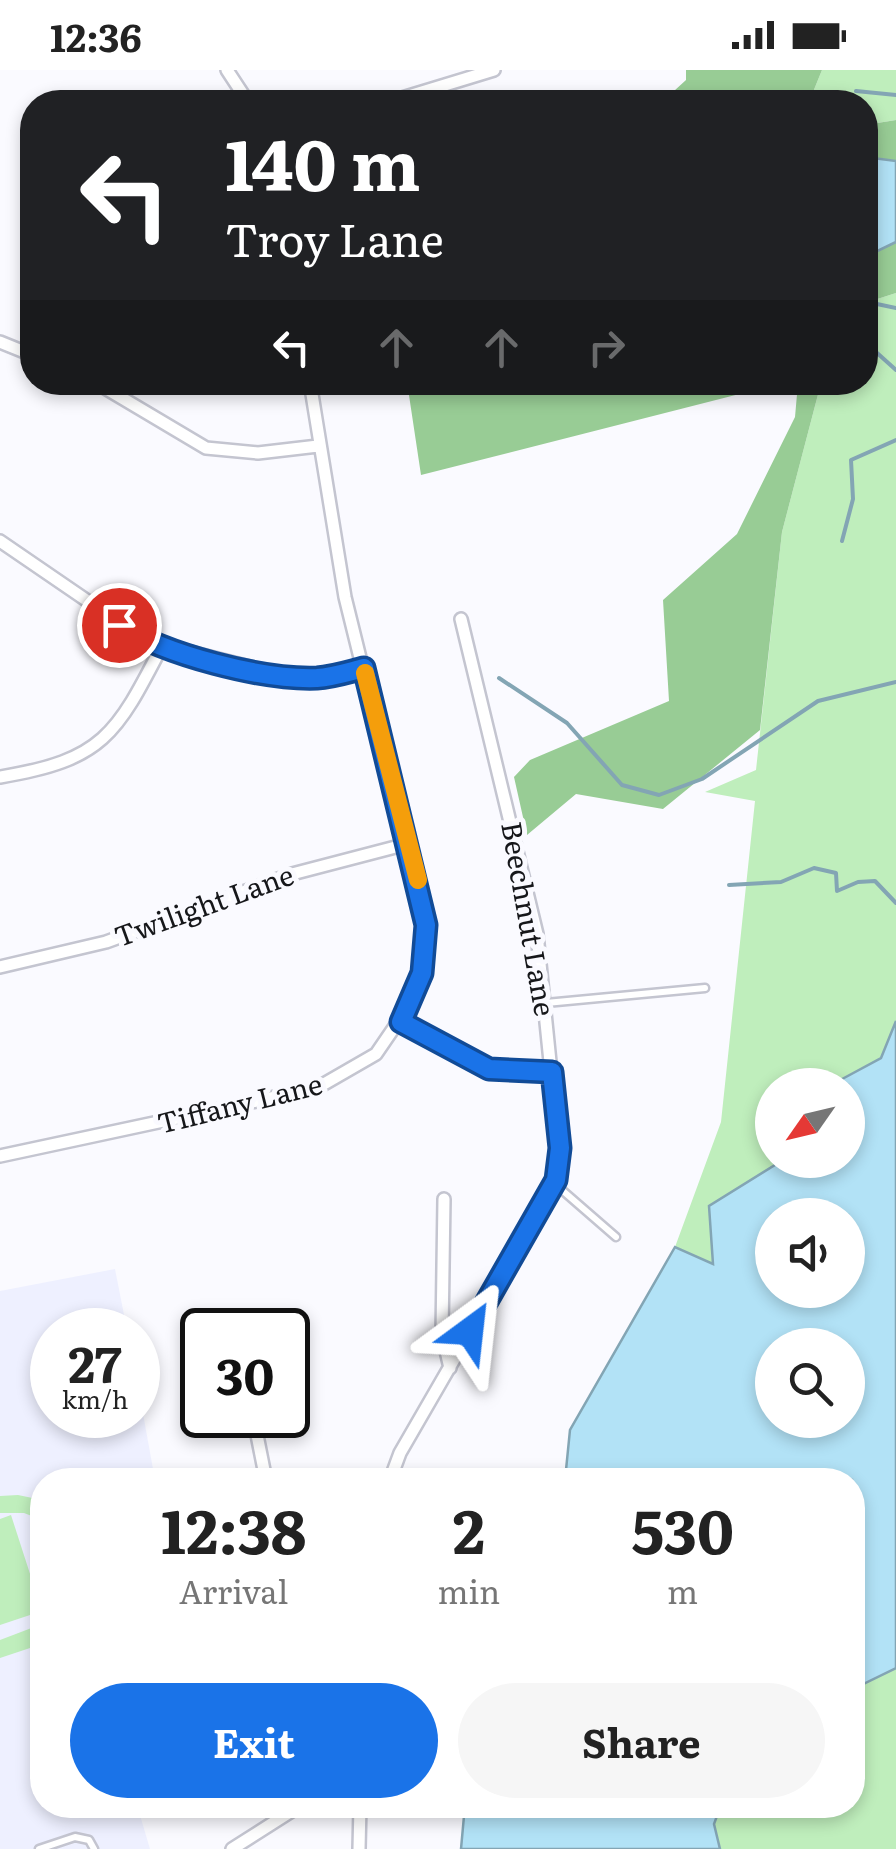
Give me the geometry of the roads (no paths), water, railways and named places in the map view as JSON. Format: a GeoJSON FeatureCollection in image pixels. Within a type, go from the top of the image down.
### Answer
{"type":"FeatureCollection","features":[{"type":"Feature","properties":{"kind":"street"},"geometry":{"type":"LineString","coordinates":[[428,90],[494,70]]}},
{"type":"Feature","properties":{"kind":"street"},"geometry":{"type":"LineString","coordinates":[[117,395],[206,448],[258,454],[318,446]]}},
{"type":"Feature","properties":{"kind":"street","name":"Tiffany Lane"},"geometry":{"type":"LineString","coordinates":[[0,1156],[318,1088],[368,1061],[401,1022],[415,997],[426,950],[426,925],[345,597],[312,395]]}},
{"type":"Feature","properties":{"kind":"street"},"geometry":{"type":"LineString","coordinates":[[0,541],[119,625],[162,646],[286,676],[329,677],[364,668]]}},
{"type":"Feature","properties":{"kind":"street","name":"Beechnut Lane"},"geometry":{"type":"LineString","coordinates":[[394,1468],[555,1184],[560,1148],[546,1003],[524,872],[460,619]]}},
{"type":"Feature","properties":{"kind":"street"},"geometry":{"type":"LineString","coordinates":[[0,777],[70,760],[99,745],[121,719],[162,646]]}},
{"type":"Feature","properties":{"kind":"street","name":"Twilight Lane"},"geometry":{"type":"LineString","coordinates":[[0,966],[106,942],[292,874],[408,844]]}},
{"type":"Feature","properties":{"kind":"street"},"geometry":{"type":"LineString","coordinates":[[401,1022],[489,1069],[552,1072]]}},
{"type":"Feature","properties":{"kind":"street"},"geometry":{"type":"LineString","coordinates":[[444,1199],[442,1334],[450,1368]]}},
{"type":"Feature","properties":{"kind":"street"},"geometry":{"type":"LineString","coordinates":[[258,1438],[264,1468]]}},
{"type":"Feature","properties":{"kind":"street"},"geometry":{"type":"LineString","coordinates":[[232,1849],[281,1818]]}},
{"type":"Feature","properties":{"kind":"street"},"geometry":{"type":"LineString","coordinates":[[359,1849],[360,1818]]}},
{"type":"Feature","properties":{"kind":"lane"},"geometry":{"type":"LineString","coordinates":[[546,1003],[705,988]]}},
{"type":"Feature","properties":{"kind":"lane"},"geometry":{"type":"LineString","coordinates":[[555,1184],[616,1237]]}},
{"type":"Feature","properties":{"kind":"lane"},"geometry":{"type":"LineString","coordinates":[[38,1849],[83,1837],[94,1849]]}},
{"type":"Feature","properties":{"kind":"water"},"geometry":{"type":"Polygon","coordinates":[[[878,159],[896,161],[896,242],[878,251],[878,159]]]}},
{"type":"Feature","properties":{"kind":"water"},"geometry":{"type":"Polygon","coordinates":[[[896,1021],[896,1668],[865,1683],[865,1468],[566,1468],[570,1430],[675,1247],[713,1264],[709,1206],[755,1177],[865,1178],[862,1068],[881,1058],[896,1021]]]}},
{"type":"Feature","properties":{"kind":"water"},"geometry":{"type":"Polygon","coordinates":[[[464,1818],[716,1818],[720,1849],[461,1849],[464,1818]]]}},
{"type":"Feature","properties":{"kind":"waterway"},"geometry":{"type":"LineString","coordinates":[[878,93],[896,95]]}},
{"type":"Feature","properties":{"kind":"waterway"},"geometry":{"type":"LineString","coordinates":[[878,304],[896,308]]}},
{"type":"Feature","properties":{"kind":"waterway"},"geometry":{"type":"LineString","coordinates":[[878,354],[896,370]]}},
{"type":"Feature","properties":{"kind":"waterway"},"geometry":{"type":"LineString","coordinates":[[842,541],[853,499],[851,460],[896,440]]}},
{"type":"Feature","properties":{"kind":"waterway"},"geometry":{"type":"LineString","coordinates":[[499,678],[567,723],[622,785],[659,795],[702,779],[818,701],[896,682]]}},
{"type":"Feature","properties":{"kind":"waterway"},"geometry":{"type":"LineString","coordinates":[[729,885],[781,882],[814,868],[836,873],[837,891],[858,882],[875,881],[896,903]]}}]}
